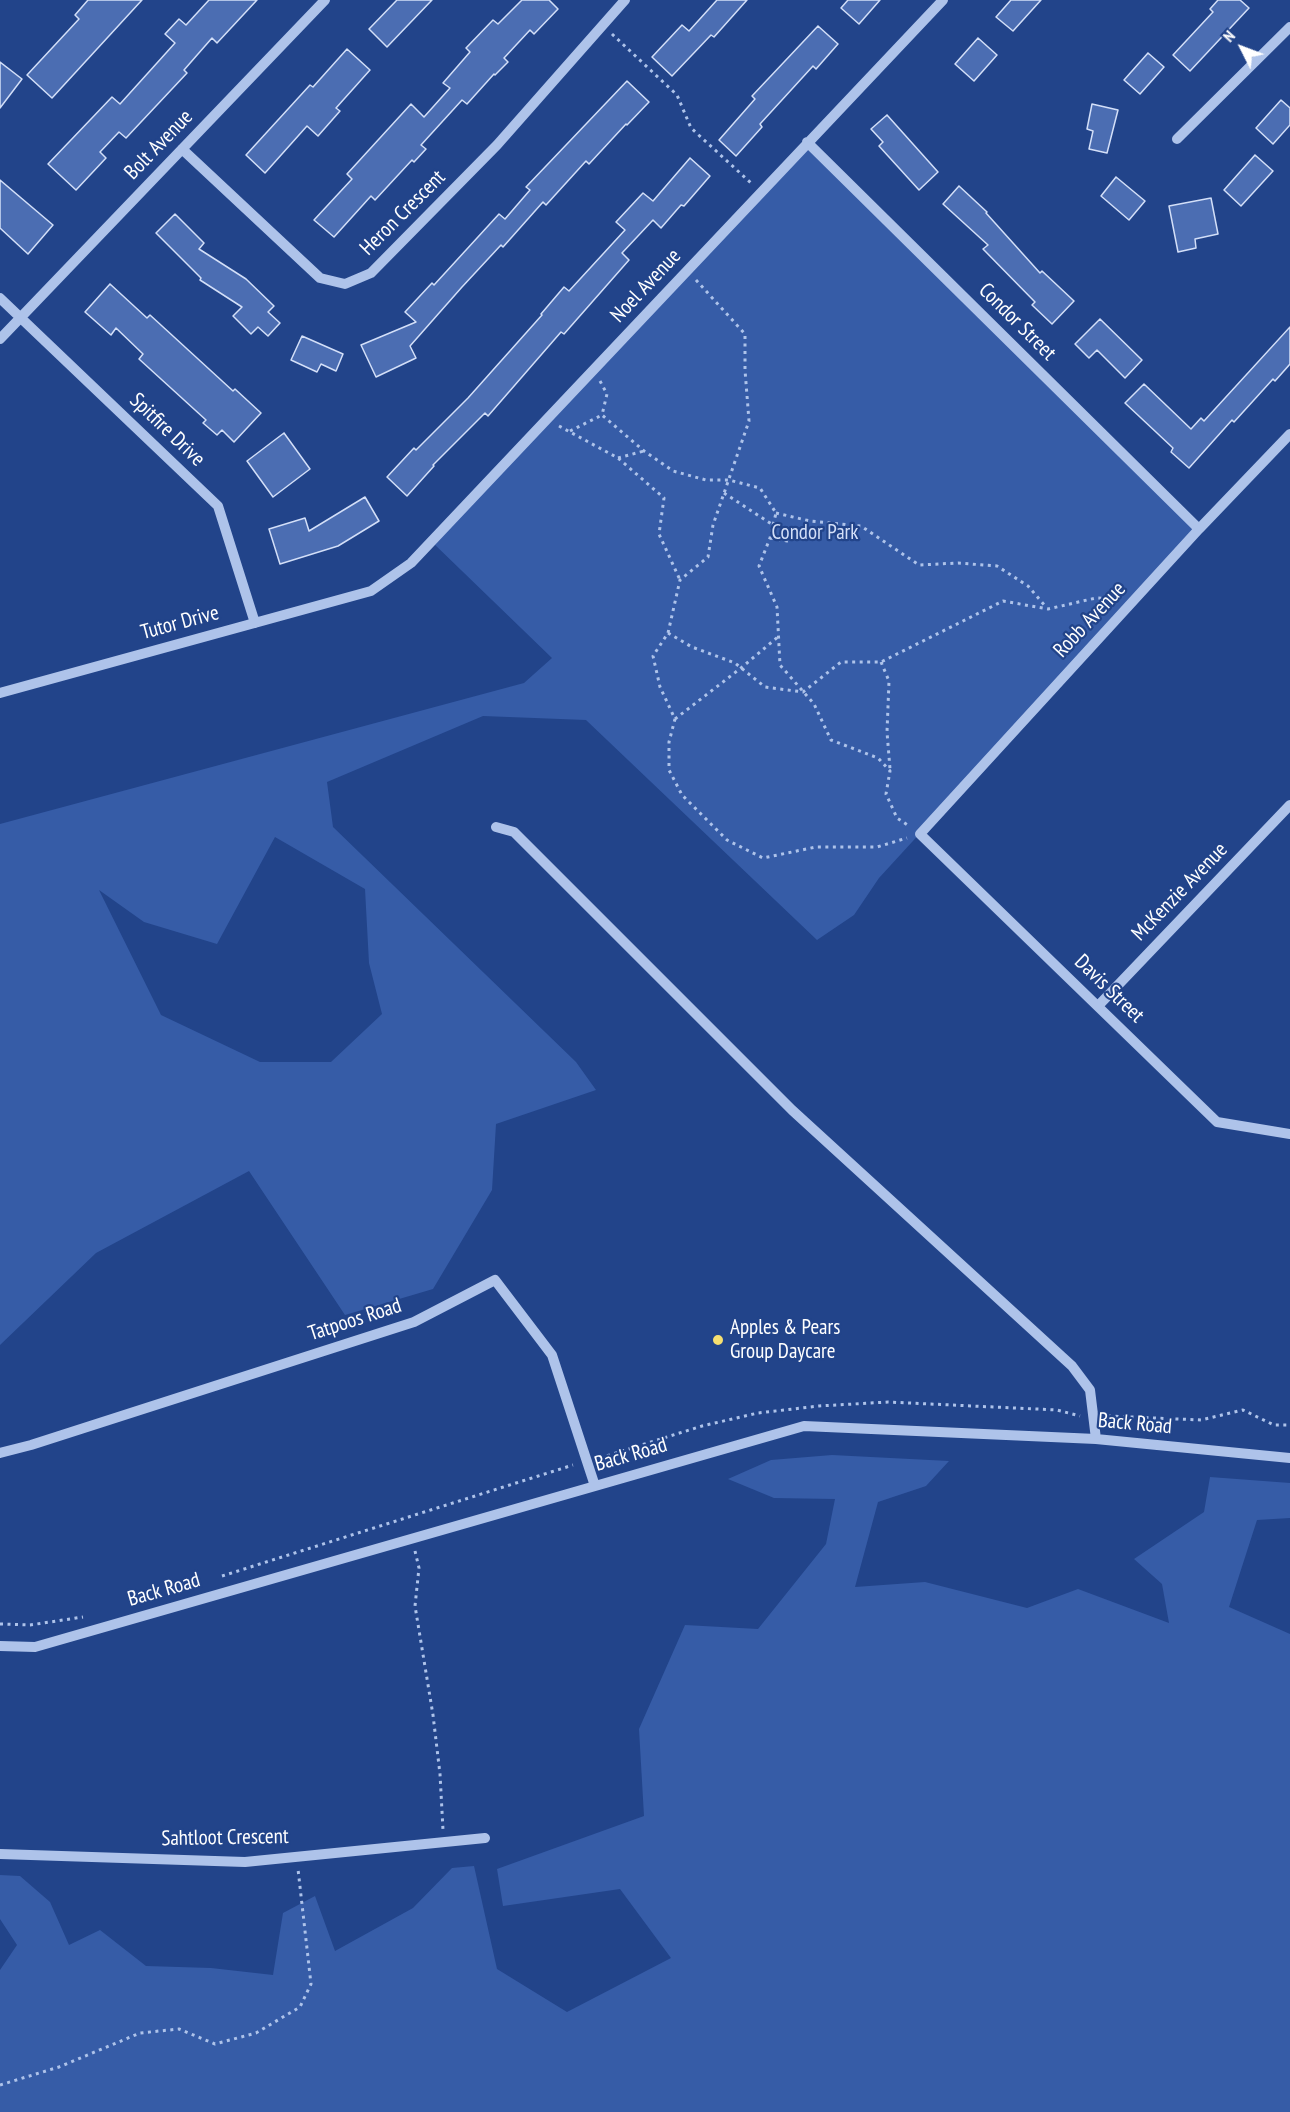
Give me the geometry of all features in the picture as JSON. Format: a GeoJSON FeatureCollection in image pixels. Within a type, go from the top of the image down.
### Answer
{"type":"FeatureCollection","features":[{"type":"Feature","properties":{"kind":"street","name":"Bolt Avenue"},"geometry":{"type":"LineString","coordinates":[[0,339],[325,0]]}},
{"type":"Feature","properties":{"kind":"street","name":"Heron Crescent"},"geometry":{"type":"LineString","coordinates":[[182,149],[320,278],[345,284],[371,273],[489,154],[625,0]]}},
{"type":"Feature","properties":{"kind":"street","name":"Noel Avenue"},"geometry":{"type":"LineString","coordinates":[[371,591],[411,563],[943,0]]}},
{"type":"Feature","properties":{"kind":"street"},"geometry":{"type":"LineString","coordinates":[[1177,139],[1290,27]]}},
{"type":"Feature","properties":{"kind":"street","name":"Condor Street"},"geometry":{"type":"LineString","coordinates":[[807,142],[1199,529]]}},
{"type":"Feature","properties":{"kind":"street","name":"Spitfire Drive"},"geometry":{"type":"LineString","coordinates":[[0,298],[218,506],[255,623]]}},
{"type":"Feature","properties":{"kind":"street","name":"Robb Avenue"},"geometry":{"type":"LineString","coordinates":[[920,834],[1199,529],[1290,435]]}},
{"type":"Feature","properties":{"kind":"street","name":"Tutor Drive"},"geometry":{"type":"LineString","coordinates":[[0,693],[371,591]]}},
{"type":"Feature","properties":{"kind":"street","name":"McKenzie Avenue"},"geometry":{"type":"LineString","coordinates":[[1098,1006],[1290,805]]}},
{"type":"Feature","properties":{"kind":"street"},"geometry":{"type":"LineString","coordinates":[[496,827],[514,832],[792,1110],[1072,1366],[1090,1390],[1096,1439]]}},
{"type":"Feature","properties":{"kind":"street","name":"Davis Street"},"geometry":{"type":"LineString","coordinates":[[920,834],[1217,1122],[1290,1134]]}},
{"type":"Feature","properties":{"kind":"street","name":"Tatpoos Road"},"geometry":{"type":"LineString","coordinates":[[0,1453],[32,1445],[414,1322],[495,1280],[552,1355],[595,1486]]}},
{"type":"Feature","properties":{"kind":"street","name":"Back Road"},"geometry":{"type":"LineString","coordinates":[[0,1646],[35,1647],[804,1426],[1096,1439],[1290,1458]]}},
{"type":"Feature","properties":{"kind":"street","name":"Sahtloot Crescent"},"geometry":{"type":"LineString","coordinates":[[0,1854],[245,1862],[485,1838]]}},
{"type":"Feature","properties":{"kind":"path"},"geometry":{"type":"LineString","coordinates":[[602,25],[677,94],[691,128],[761,192]]}},
{"type":"Feature","properties":{"kind":"path"},"geometry":{"type":"LineString","coordinates":[[680,580],[708,557],[713,525],[749,421],[745,334],[687,271]]}},
{"type":"Feature","properties":{"kind":"path"},"geometry":{"type":"LineString","coordinates":[[594,369],[607,394],[602,415]]}},
{"type":"Feature","properties":{"kind":"path"},"geometry":{"type":"LineString","coordinates":[[570,431],[602,415]]}},
{"type":"Feature","properties":{"kind":"path"},"geometry":{"type":"LineString","coordinates":[[602,415],[644,452],[673,471],[706,480],[729,480],[760,488],[776,513],[810,521],[861,526],[919,565],[958,563],[997,566],[1028,586],[1048,609]]}},
{"type":"Feature","properties":{"kind":"path"},"geometry":{"type":"LineString","coordinates":[[546,420],[618,458],[664,498],[659,534],[680,580],[668,633],[653,656],[660,687],[675,719]]}},
{"type":"Feature","properties":{"kind":"path"},"geometry":{"type":"LineString","coordinates":[[618,458],[644,452]]}},
{"type":"Feature","properties":{"kind":"path"},"geometry":{"type":"LineString","coordinates":[[724,493],[773,525]]}},
{"type":"Feature","properties":{"kind":"path"},"geometry":{"type":"LineString","coordinates":[[776,513],[770,538],[759,566],[777,608],[780,665],[814,704],[831,740],[878,758],[890,771]]}},
{"type":"Feature","properties":{"kind":"path"},"geometry":{"type":"LineString","coordinates":[[770,538],[787,541],[839,523]]}},
{"type":"Feature","properties":{"kind":"path"},"geometry":{"type":"LineString","coordinates":[[668,633],[692,647],[735,663],[765,687],[803,692],[842,662],[881,663],[1003,601],[1048,609],[1096,598],[1134,601]]}},
{"type":"Feature","properties":{"kind":"path"},"geometry":{"type":"LineString","coordinates":[[779,636],[675,719],[669,742],[669,770],[682,795],[727,840],[763,858],[816,847],[877,847],[920,834]]}},
{"type":"Feature","properties":{"kind":"path"},"geometry":{"type":"LineString","coordinates":[[881,663],[889,681],[887,732],[890,771],[886,794],[897,818],[920,834]]}},
{"type":"Feature","properties":{"kind":"path"},"geometry":{"type":"LineString","coordinates":[[213,1579],[559,1469],[589,1462]]}},
{"type":"Feature","properties":{"kind":"path"},"geometry":{"type":"LineString","coordinates":[[412,1539],[418,1568],[414,1606],[433,1715],[440,1774],[443,1830],[433,1843]]}},
{"type":"Feature","properties":{"kind":"path"},"geometry":{"type":"LineString","coordinates":[[0,1624],[30,1625],[84,1617]]}},
{"type":"Feature","properties":{"kind":"path"},"geometry":{"type":"LineString","coordinates":[[0,2085],[59,2067],[140,2033],[179,2029],[215,2044],[256,2033],[300,2007],[311,1984],[297,1857]]}},
{"type":"Feature","properties":{"kind":"green space","name":"Condor Park"},"geometry":{"type":"Polygon","coordinates":[[[807,142],[1199,529],[879,878],[854,915],[817,940],[586,720],[483,716],[327,782],[333,827],[576,1062],[596,1090],[496,1124],[492,1190],[433,1289],[345,1315],[249,1171],[96,1253],[0,1345],[0,824],[524,683],[552,658],[431,541],[807,142]],[[275,837],[217,944],[144,922],[99,890],[161,1015],[260,1062],[331,1062],[382,1014],[369,963],[365,889],[275,837]]]}},
{"type":"Feature","properties":{"kind":"green space"},"geometry":{"type":"Polygon","coordinates":[[[832,1455],[949,1461],[926,1486],[878,1502],[855,1587],[925,1582],[1027,1608],[1078,1589],[1169,1623],[1162,1584],[1134,1559],[1204,1512],[1210,1477],[1290,1483],[1290,1518],[1257,1520],[1229,1607],[1290,1634],[1290,2112],[0,2112],[0,1970],[17,1945],[0,1919],[0,1875],[20,1876],[50,1902],[69,1945],[100,1930],[146,1966],[211,1968],[273,1975],[283,1913],[315,1896],[335,1951],[413,1908],[452,1868],[474,1866],[497,1969],[567,2012],[671,1958],[620,1889],[503,1906],[497,1869],[644,1816],[639,1729],[685,1625],[758,1629],[826,1544],[835,1499],[774,1498],[728,1479],[771,1460],[832,1455]]]}},
{"type":"Feature","properties":{"kind":"building"},"geometry":{"type":"Polygon","coordinates":[[[88,0],[142,0],[52,98],[27,75],[79,19],[75,15],[88,0]]]}},
{"type":"Feature","properties":{"kind":"building"},"geometry":{"type":"Polygon","coordinates":[[[209,0],[257,0],[217,43],[212,38],[184,70],[187,73],[126,138],[119,132],[100,152],[106,158],[76,190],[48,164],[112,97],[120,104],[175,43],[165,34],[179,19],[186,25],[209,0]]]}},
{"type":"Feature","properties":{"kind":"building"},"geometry":{"type":"Polygon","coordinates":[[[397,0],[432,0],[387,47],[369,29],[397,0]]]}},
{"type":"Feature","properties":{"kind":"building"},"geometry":{"type":"Polygon","coordinates":[[[522,0],[549,0],[558,9],[534,34],[530,30],[504,58],[508,62],[467,104],[462,100],[421,145],[426,149],[414,162],[412,160],[375,200],[371,196],[334,237],[314,220],[352,179],[347,174],[411,104],[424,117],[450,88],[443,83],[470,52],[466,48],[493,20],[498,24],[522,0]]]}},
{"type":"Feature","properties":{"kind":"building"},"geometry":{"type":"Polygon","coordinates":[[[717,0],[747,0],[714,37],[711,35],[672,76],[652,57],[682,25],[689,31],[717,0]]]}},
{"type":"Feature","properties":{"kind":"building"},"geometry":{"type":"Polygon","coordinates":[[[848,0],[880,0],[859,24],[841,8],[848,0]]]}},
{"type":"Feature","properties":{"kind":"building"},"geometry":{"type":"Polygon","coordinates":[[[1011,0],[1041,0],[1013,31],[996,17],[1011,0]]]}},
{"type":"Feature","properties":{"kind":"building"},"geometry":{"type":"Polygon","coordinates":[[[1218,0],[1240,0],[1249,8],[1190,71],[1173,55],[1213,12],[1210,9],[1218,0]]]}},
{"type":"Feature","properties":{"kind":"building"},"geometry":{"type":"Polygon","coordinates":[[[818,26],[838,44],[816,69],[813,66],[760,124],[762,127],[736,156],[719,140],[755,99],[752,96],[818,26]]]}},
{"type":"Feature","properties":{"kind":"building"},"geometry":{"type":"Polygon","coordinates":[[[978,38],[997,55],[974,81],[955,64],[978,38]]]}},
{"type":"Feature","properties":{"kind":"building"},"geometry":{"type":"Polygon","coordinates":[[[347,49],[370,70],[336,108],[340,111],[318,136],[307,126],[265,173],[246,155],[310,85],[313,87],[347,49]]]}},
{"type":"Feature","properties":{"kind":"building"},"geometry":{"type":"Polygon","coordinates":[[[1148,53],[1164,67],[1140,94],[1124,80],[1148,53]]]}},
{"type":"Feature","properties":{"kind":"building"},"geometry":{"type":"Polygon","coordinates":[[[0,62],[22,79],[0,108],[0,62]]]}},
{"type":"Feature","properties":{"kind":"building"},"geometry":{"type":"Polygon","coordinates":[[[627,81],[649,102],[589,164],[586,161],[546,205],[543,202],[503,247],[501,245],[462,287],[410,346],[416,358],[376,377],[361,345],[416,322],[405,312],[432,283],[434,285],[499,214],[505,219],[530,190],[526,187],[627,81]]]}},
{"type":"Feature","properties":{"kind":"building"},"geometry":{"type":"Polygon","coordinates":[[[1281,100],[1290,108],[1290,125],[1273,144],[1256,128],[1281,100]]]}},
{"type":"Feature","properties":{"kind":"building"},"geometry":{"type":"Polygon","coordinates":[[[1092,104],[1118,110],[1107,153],[1089,149],[1093,131],[1087,129],[1092,104]]]}},
{"type":"Feature","properties":{"kind":"building"},"geometry":{"type":"Polygon","coordinates":[[[887,115],[938,172],[919,190],[879,146],[883,142],[871,129],[887,115]]]}},
{"type":"Feature","properties":{"kind":"building"},"geometry":{"type":"Polygon","coordinates":[[[1255,155],[1273,171],[1241,206],[1224,190],[1255,155]]]}},
{"type":"Feature","properties":{"kind":"building"},"geometry":{"type":"Polygon","coordinates":[[[690,158],[710,176],[661,228],[653,220],[622,253],[629,260],[564,334],[561,332],[488,416],[485,413],[433,465],[407,496],[387,477],[414,448],[416,450],[468,398],[564,287],[569,291],[625,230],[616,222],[643,193],[653,201],[690,158]]]}},
{"type":"Feature","properties":{"kind":"building"},"geometry":{"type":"Polygon","coordinates":[[[1116,177],[1145,201],[1129,220],[1101,196],[1116,177]]]}},
{"type":"Feature","properties":{"kind":"building"},"geometry":{"type":"Polygon","coordinates":[[[0,180],[53,225],[28,254],[0,228],[0,180]]]}},
{"type":"Feature","properties":{"kind":"building"},"geometry":{"type":"Polygon","coordinates":[[[959,186],[987,212],[1040,273],[1042,271],[1074,301],[1052,324],[1032,305],[1035,302],[983,249],[988,245],[943,204],[959,186]]]}},
{"type":"Feature","properties":{"kind":"building"},"geometry":{"type":"Polygon","coordinates":[[[1211,198],[1218,234],[1195,239],[1196,248],[1178,252],[1169,206],[1211,198]]]}},
{"type":"Feature","properties":{"kind":"building"},"geometry":{"type":"Polygon","coordinates":[[[175,214],[204,243],[199,249],[246,279],[274,306],[268,312],[280,323],[268,336],[258,327],[251,334],[233,316],[242,307],[200,280],[201,278],[156,233],[175,214]]]}},
{"type":"Feature","properties":{"kind":"building"},"geometry":{"type":"Polygon","coordinates":[[[110,284],[147,318],[150,315],[233,391],[235,389],[261,413],[234,442],[222,430],[217,435],[203,423],[206,420],[139,359],[143,354],[116,328],[111,335],[85,312],[110,284]]]}},
{"type":"Feature","properties":{"kind":"building"},"geometry":{"type":"Polygon","coordinates":[[[1100,319],[1142,360],[1125,378],[1097,350],[1089,358],[1075,344],[1100,319]]]}},
{"type":"Feature","properties":{"kind":"building"},"geometry":{"type":"Polygon","coordinates":[[[1290,327],[1290,364],[1275,381],[1273,379],[1234,422],[1232,420],[1189,468],[1171,452],[1173,448],[1125,403],[1144,384],[1191,429],[1201,418],[1204,421],[1290,327]]]}},
{"type":"Feature","properties":{"kind":"building"},"geometry":{"type":"Polygon","coordinates":[[[302,336],[343,354],[336,371],[321,364],[317,372],[291,360],[302,336]]]}},
{"type":"Feature","properties":{"kind":"building"},"geometry":{"type":"Polygon","coordinates":[[[284,433],[310,469],[273,497],[247,461],[284,433]]]}},
{"type":"Feature","properties":{"kind":"building"},"geometry":{"type":"Polygon","coordinates":[[[365,497],[379,521],[338,546],[280,564],[269,529],[305,518],[309,531],[365,497]]]}},
{"type":"Feature","properties":{"kind":"place","name":"Apples & Pears Group Daycare"},"geometry":{"type":"Point","coordinates":[718,1340]}}]}
